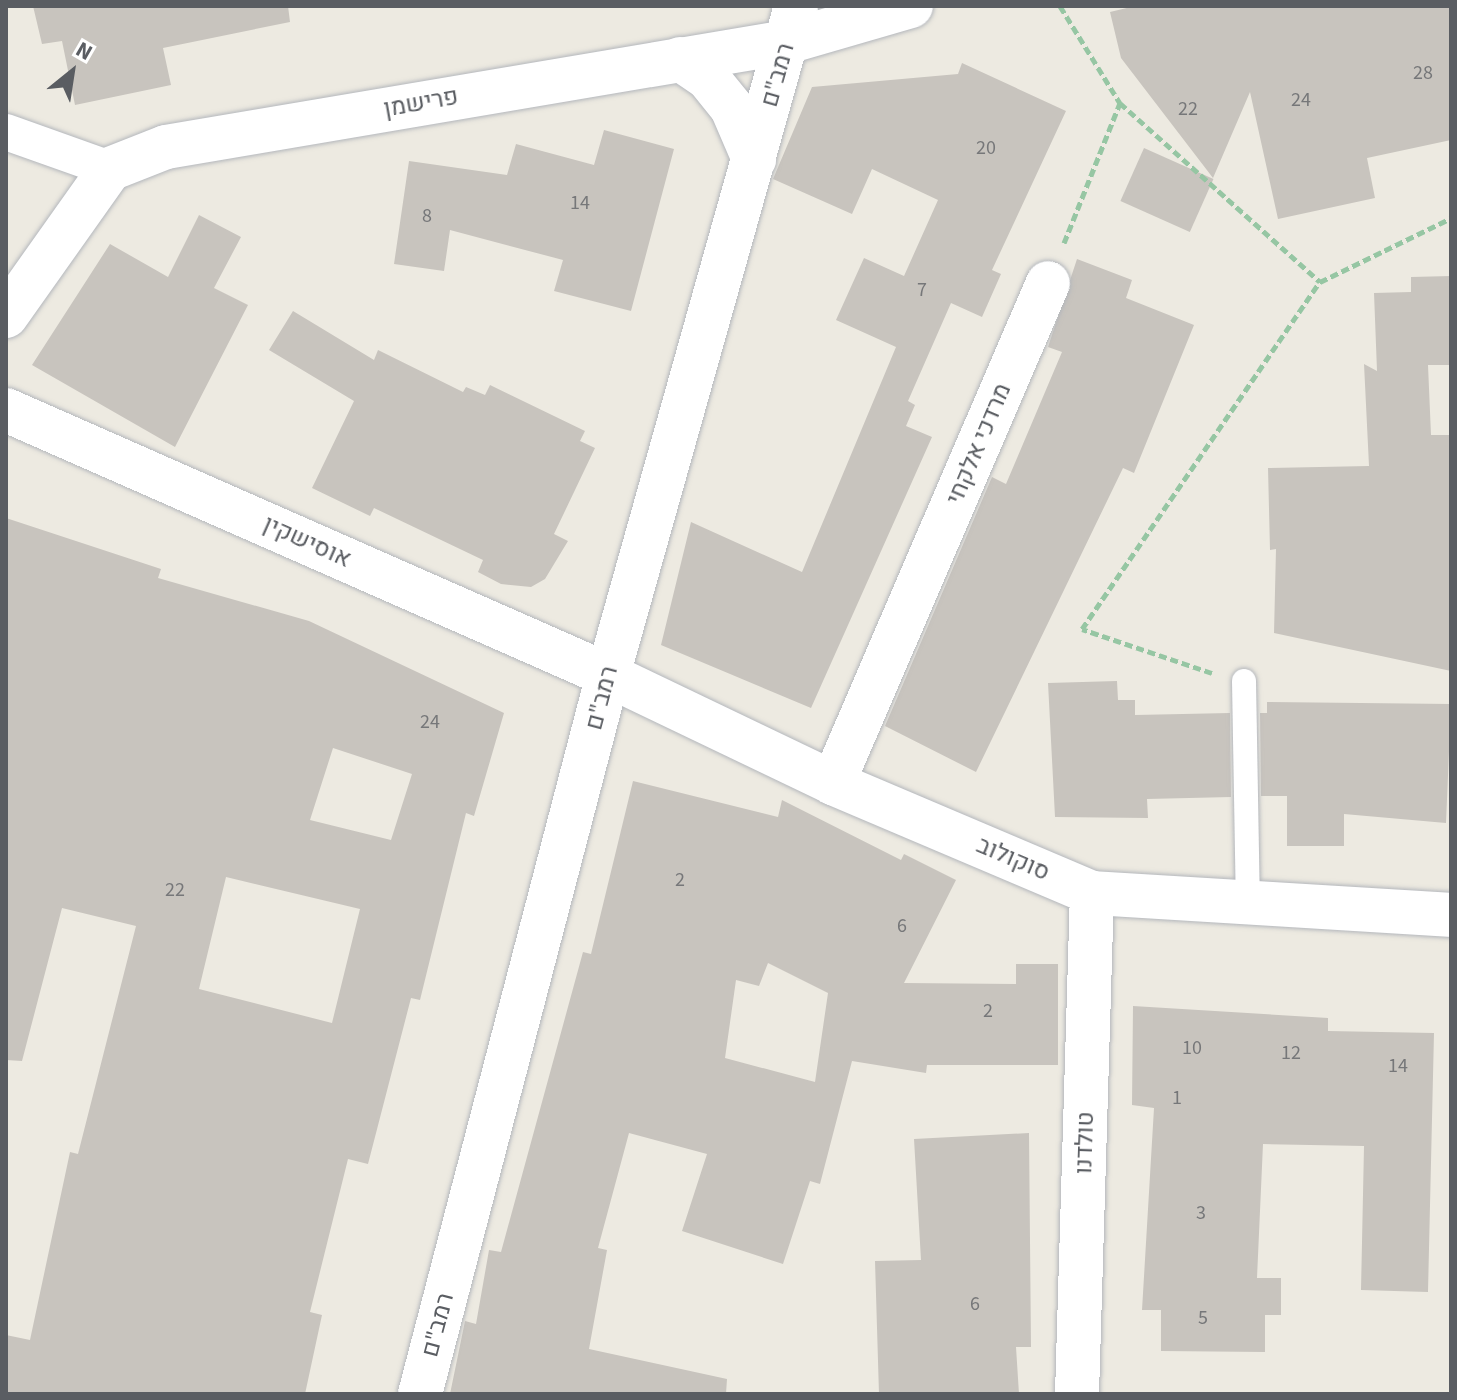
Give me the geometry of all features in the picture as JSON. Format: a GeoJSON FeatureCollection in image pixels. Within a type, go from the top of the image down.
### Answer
{"type":"FeatureCollection","features":[{"type":"Feature","properties":{"kind":"street","name":"פרישמן"},"geometry":{"type":"LineString","coordinates":[[110,169],[166,147],[680,59],[792,24],[884,9]]}},
{"type":"Feature","properties":{"kind":"street","name":"רמב\"ם"},"geometry":{"type":"LineString","coordinates":[[420,1394],[608,675],[792,24]]}},
{"type":"Feature","properties":{"kind":"street"},"geometry":{"type":"LineString","coordinates":[[680,59],[707,77],[732,108],[754,159]]}},
{"type":"Feature","properties":{"kind":"street"},"geometry":{"type":"LineString","coordinates":[[6,132],[110,169],[6,316]]}},
{"type":"Feature","properties":{"kind":"street","name":"מרדכי אלקחי"},"geometry":{"type":"LineString","coordinates":[[833,783],[1048,283]]}},
{"type":"Feature","properties":{"kind":"street","name":"אוסישקין"},"geometry":{"type":"LineString","coordinates":[[6,410],[608,675]]}},
{"type":"Feature","properties":{"kind":"street","name":"סוקולוב"},"geometry":{"type":"LineString","coordinates":[[608,675],[833,783],[1092,893],[1248,906],[1451,915]]}},
{"type":"Feature","properties":{"kind":"street","name":"טולדנו"},"geometry":{"type":"LineString","coordinates":[[1077,1394],[1092,893]]}},
{"type":"Feature","properties":{"kind":"lane"},"geometry":{"type":"LineString","coordinates":[[1244,681],[1248,906]]}},
{"type":"Feature","properties":{"kind":"path"},"geometry":{"type":"LineString","coordinates":[[1060,6],[1120,103],[1320,282]]}},
{"type":"Feature","properties":{"kind":"path"},"geometry":{"type":"LineString","coordinates":[[1048,283],[1120,103]]}},
{"type":"Feature","properties":{"kind":"path"},"geometry":{"type":"LineString","coordinates":[[1244,681],[1162,660],[1082,629],[1320,282],[1451,218]]}},
{"type":"Feature","properties":{"kind":"building"},"geometry":{"type":"Polygon","coordinates":[[[33,6],[288,6],[290,22],[163,48],[171,85],[75,105],[62,41],[42,44],[33,6]]]}},
{"type":"Feature","properties":{"kind":"building"},"geometry":{"type":"Polygon","coordinates":[[[1135,6],[1451,6],[1451,140],[1367,158],[1375,198],[1278,219],[1250,92],[1213,178],[1121,58],[1110,12],[1135,6]]]}},
{"type":"Feature","properties":{"kind":"building"},"geometry":{"type":"Polygon","coordinates":[[[962,63],[1066,111],[992,270],[1001,274],[982,317],[951,303],[908,401],[915,405],[906,426],[932,437],[811,708],[661,645],[691,522],[802,572],[896,347],[836,320],[864,258],[904,276],[938,200],[872,169],[852,214],[773,179],[812,87],[958,74],[962,63]]]}},
{"type":"Feature","properties":{"kind":"building"},"geometry":{"type":"Polygon","coordinates":[[[604,130],[674,149],[631,311],[554,291],[563,260],[450,230],[444,271],[394,264],[409,161],[507,175],[516,144],[594,165],[604,130]]]}},
{"type":"Feature","properties":{"kind":"building"},"geometry":{"type":"Polygon","coordinates":[[[1144,148],[1213,179],[1190,232],[1120,201],[1144,148]]]}},
{"type":"Feature","properties":{"kind":"building"},"geometry":{"type":"Polygon","coordinates":[[[199,215],[241,237],[214,288],[248,305],[175,447],[32,365],[110,244],[168,277],[199,215]]]}},
{"type":"Feature","properties":{"kind":"building"},"geometry":{"type":"Polygon","coordinates":[[[1077,259],[1132,280],[1126,298],[1194,325],[1134,473],[1123,468],[976,772],[885,726],[992,477],[1006,484],[1062,352],[1048,347],[1077,259]]]}},
{"type":"Feature","properties":{"kind":"building"},"geometry":{"type":"Polygon","coordinates":[[[1451,276],[1451,365],[1428,365],[1431,435],[1451,435],[1451,671],[1274,633],[1276,549],[1270,550],[1268,468],[1369,466],[1364,364],[1377,371],[1374,293],[1411,292],[1411,277],[1451,276]]]}},
{"type":"Feature","properties":{"kind":"building"},"geometry":{"type":"Polygon","coordinates":[[[293,311],[374,360],[378,350],[463,392],[466,387],[485,395],[490,385],[585,431],[580,441],[595,448],[554,534],[568,541],[545,579],[531,587],[501,584],[478,572],[483,560],[374,508],[370,516],[312,488],[354,401],[269,350],[293,311]]]}},
{"type":"Feature","properties":{"kind":"building"},"geometry":{"type":"Polygon","coordinates":[[[6,518],[161,569],[158,578],[309,621],[504,713],[474,816],[466,813],[420,1000],[411,998],[368,1164],[348,1159],[310,1312],[322,1315],[305,1394],[6,1394],[6,1335],[30,1340],[70,1152],[78,1154],[136,926],[62,908],[22,1061],[6,1060],[6,518]],[[333,748],[310,820],[391,840],[412,774],[333,748]],[[226,877],[199,989],[332,1023],[360,909],[226,877]]]}},
{"type":"Feature","properties":{"kind":"building"},"geometry":{"type":"Polygon","coordinates":[[[1117,681],[1118,700],[1135,700],[1135,715],[1230,713],[1231,797],[1147,799],[1148,818],[1055,817],[1048,683],[1117,681]]]}},
{"type":"Feature","properties":{"kind":"building"},"geometry":{"type":"Polygon","coordinates":[[[1267,702],[1451,704],[1446,823],[1344,814],[1344,846],[1287,846],[1287,796],[1261,796],[1260,713],[1267,713],[1267,702]]]}},
{"type":"Feature","properties":{"kind":"building"},"geometry":{"type":"Polygon","coordinates":[[[633,781],[778,817],[782,800],[901,860],[904,854],[956,880],[904,983],[1016,984],[1016,964],[1058,964],[1058,1065],[927,1065],[926,1073],[852,1061],[820,1184],[810,1181],[783,1264],[682,1231],[707,1154],[629,1133],[598,1248],[607,1250],[589,1349],[727,1379],[726,1394],[450,1394],[465,1321],[476,1324],[489,1250],[501,1252],[583,952],[591,954],[633,781]],[[768,963],[759,986],[736,980],[725,1058],[815,1082],[828,993],[768,963]]]}},
{"type":"Feature","properties":{"kind":"building"},"geometry":{"type":"Polygon","coordinates":[[[1133,1006],[1328,1018],[1328,1031],[1434,1033],[1428,1292],[1361,1290],[1364,1146],[1263,1144],[1257,1278],[1281,1278],[1281,1315],[1265,1315],[1265,1352],[1161,1351],[1161,1310],[1142,1310],[1154,1108],[1132,1105],[1133,1006]]]}},
{"type":"Feature","properties":{"kind":"building"},"geometry":{"type":"Polygon","coordinates":[[[1029,1133],[1031,1347],[1016,1347],[1019,1394],[879,1394],[875,1261],[921,1260],[914,1139],[1029,1133]]]}}]}
